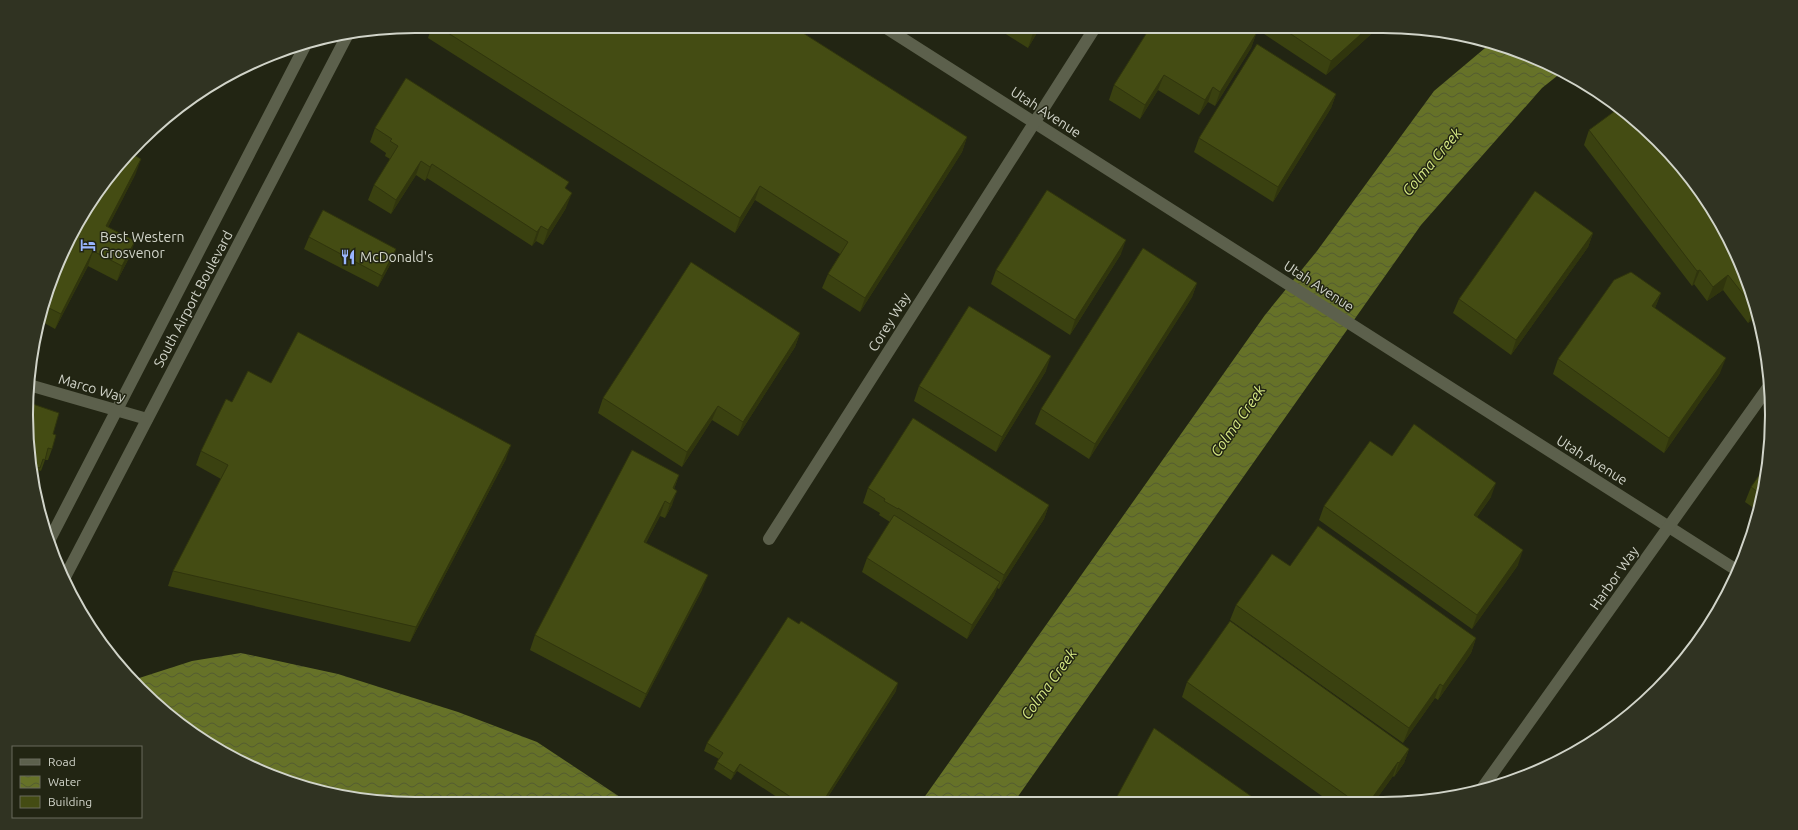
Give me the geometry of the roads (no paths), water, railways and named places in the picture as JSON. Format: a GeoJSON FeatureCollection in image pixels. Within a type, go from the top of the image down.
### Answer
{"type":"FeatureCollection","features":[{"type":"Feature","properties":{"kind":"street","name":"Utah Avenue"},"geometry":{"type":"LineString","coordinates":[[894,33],[1733,568]]}},
{"type":"Feature","properties":{"kind":"street","name":"Corey Way"},"geometry":{"type":"LineString","coordinates":[[769,538],[1091,33]]}},
{"type":"Feature","properties":{"kind":"street","name":"South Airport Boulevard"},"geometry":{"type":"LineString","coordinates":[[67,573],[345,39]]}},
{"type":"Feature","properties":{"kind":"street","name":"South Airport Boulevard"},"geometry":{"type":"LineString","coordinates":[[52,535],[303,50]]}},
{"type":"Feature","properties":{"kind":"street","name":"Marco Way"},"geometry":{"type":"LineString","coordinates":[[34,387],[148,419]]}},
{"type":"Feature","properties":{"kind":"street","name":"Harbor Way"},"geometry":{"type":"LineString","coordinates":[[1486,783],[1764,393]]}},
{"type":"Feature","properties":{"kind":"water","name":"Colma Creek"},"geometry":{"type":"Polygon","coordinates":[[[1486,47],[1506,53],[1558,75],[1542,88],[1421,225],[1018,797],[925,797],[1265,315],[1317,251],[1434,91],[1486,47]]]}},
{"type":"Feature","properties":{"kind":"water"},"geometry":{"type":"Polygon","coordinates":[[[241,653],[338,674],[458,712],[537,742],[620,797],[390,796],[340,790],[292,777],[246,758],[203,733],[163,702],[139,678],[192,661],[241,653]]]}},
{"type":"Feature","properties":{"kind":"place","name":"Best Western Grosvenor"},"geometry":{"type":"Point","coordinates":[88,245]}},
{"type":"Feature","properties":{"kind":"place","name":"McDonald's"},"geometry":{"type":"Point","coordinates":[348,257]}}]}
